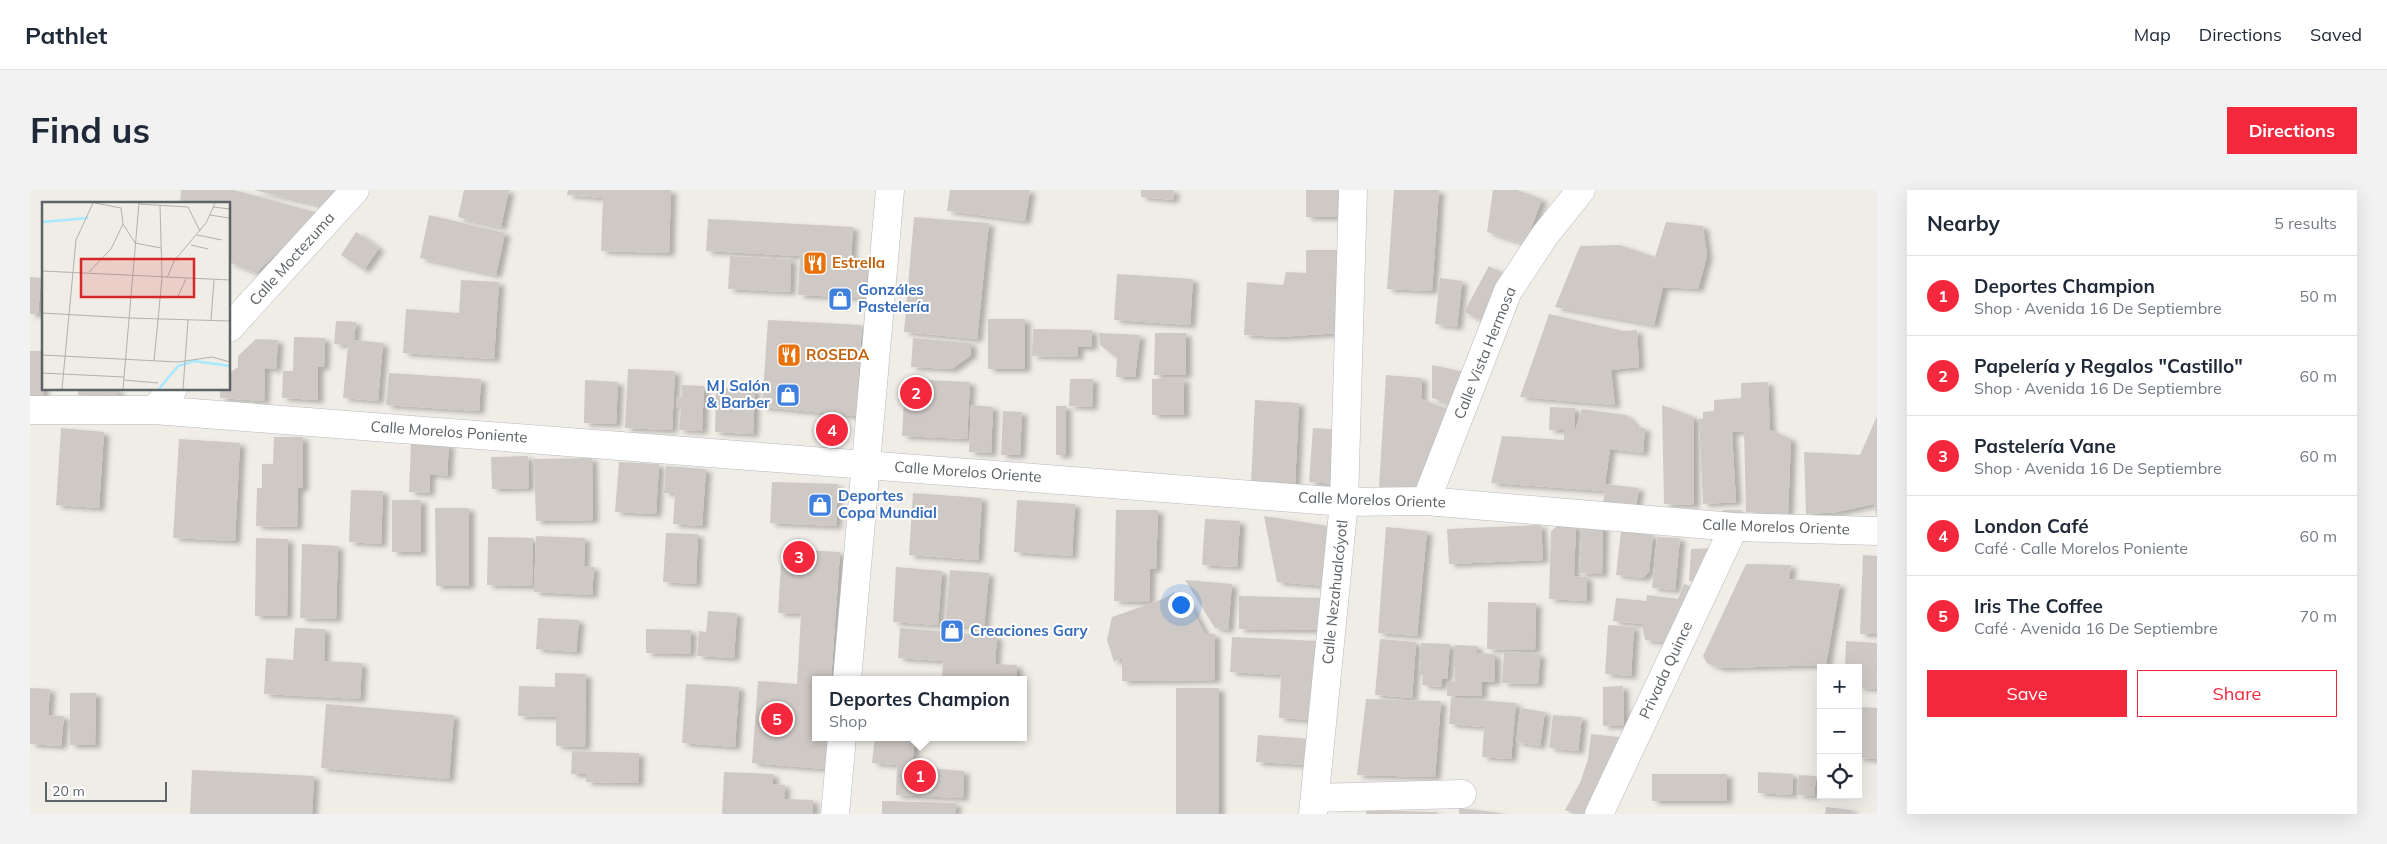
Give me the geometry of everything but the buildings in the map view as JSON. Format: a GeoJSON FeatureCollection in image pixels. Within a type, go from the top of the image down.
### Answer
{"type":"FeatureCollection","features":[{"type":"Feature","properties":{"kind":"street","name":"Calle Moctezuma"},"geometry":{"type":"LineString","coordinates":[[230,327],[355,190]]}},
{"type":"Feature","properties":{"kind":"street"},"geometry":{"type":"LineString","coordinates":[[847,676],[890,190]]}},
{"type":"Feature","properties":{"kind":"street","name":"Calle Nezahualcóyotl"},"geometry":{"type":"LineString","coordinates":[[1314,806],[1344,502],[1354,190]]}},
{"type":"Feature","properties":{"kind":"street","name":"Calle Vista Hermosa"},"geometry":{"type":"LineString","coordinates":[[1426,501],[1508,291],[1546,235],[1581,190]]}},
{"type":"Feature","properties":{"kind":"street"},"geometry":{"type":"LineString","coordinates":[[154,410],[172,390]]}},
{"type":"Feature","properties":{"kind":"street","name":"Calle Morelos Poniente"},"geometry":{"type":"LineString","coordinates":[[30,410],[154,410],[867,464]]}},
{"type":"Feature","properties":{"kind":"street","name":"Calle Morelos Oriente"},"geometry":{"type":"LineString","coordinates":[[867,464],[1344,502],[1426,501],[1734,527],[1877,531]]}},
{"type":"Feature","properties":{"kind":"street","name":"Privada Quince"},"geometry":{"type":"LineString","coordinates":[[1599,814],[1734,527]]}},
{"type":"Feature","properties":{"kind":"street"},"geometry":{"type":"LineString","coordinates":[[835,814],[842,741]]}},
{"type":"Feature","properties":{"kind":"street"},"geometry":{"type":"LineString","coordinates":[[1314,806],[1462,794]]}},
{"type":"Feature","properties":{"kind":"place","name":"Estrella"},"geometry":{"type":"Point","coordinates":[815,263]}},
{"type":"Feature","properties":{"kind":"place","name":"Gonzáles Pastelería"},"geometry":{"type":"Point","coordinates":[840,299]}},
{"type":"Feature","properties":{"kind":"place","name":"ROSEDA"},"geometry":{"type":"Point","coordinates":[789,355]}},
{"type":"Feature","properties":{"kind":"place","name":"Papelería y Regalos \"Castillo\""},"geometry":{"type":"Point","coordinates":[916,393]}},
{"type":"Feature","properties":{"kind":"place","name":"MJ Salón & Barber"},"geometry":{"type":"Point","coordinates":[788,395]}},
{"type":"Feature","properties":{"kind":"place","name":"London Café"},"geometry":{"type":"Point","coordinates":[832,430]}},
{"type":"Feature","properties":{"kind":"place","name":"Deportes Copa Mundial"},"geometry":{"type":"Point","coordinates":[820,505]}},
{"type":"Feature","properties":{"kind":"place","name":"Pastelería Vane"},"geometry":{"type":"Point","coordinates":[799,557]}},
{"type":"Feature","properties":{"kind":"place","name":"Creaciones Gary"},"geometry":{"type":"Point","coordinates":[952,631]}},
{"type":"Feature","properties":{"kind":"place","name":"Iris The Coffee"},"geometry":{"type":"Point","coordinates":[777,719]}},
{"type":"Feature","properties":{"kind":"place","name":"Deportes Champion"},"geometry":{"type":"Point","coordinates":[920,776]}}]}
